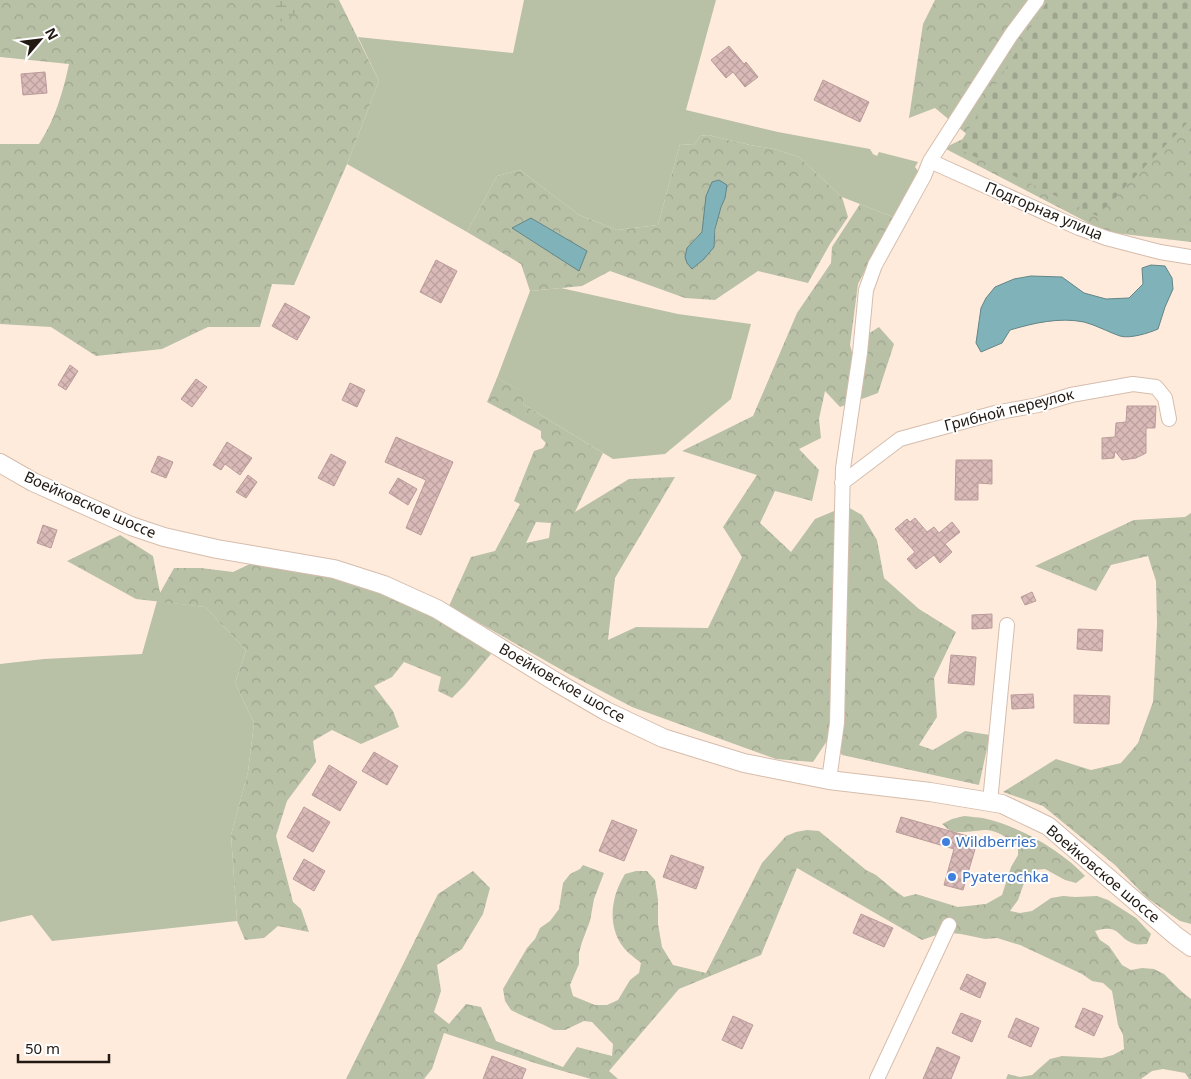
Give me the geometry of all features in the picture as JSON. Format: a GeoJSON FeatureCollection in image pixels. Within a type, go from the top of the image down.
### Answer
{"type":"FeatureCollection","features":[{"type":"Feature","properties":{"kind":"street"},"geometry":{"type":"LineString","coordinates":[[829,780],[837,724],[843,468],[860,353],[866,290],[875,265],[924,176],[930,160],[1011,35],[1037,0]]}},
{"type":"Feature","properties":{"kind":"street","name":"Подгорная улица"},"geometry":{"type":"LineString","coordinates":[[930,160],[1079,228],[1106,238],[1160,252],[1191,257]]}},
{"type":"Feature","properties":{"kind":"street","name":"Грибной переулок"},"geometry":{"type":"LineString","coordinates":[[842,483],[900,439],[986,415],[1038,405],[1071,395],[1133,384],[1156,387],[1166,398],[1169,419]]}},
{"type":"Feature","properties":{"kind":"street","name":"Воейковское шоссе"},"geometry":{"type":"LineString","coordinates":[[0,463],[33,482],[131,526],[164,538],[334,569],[384,585],[438,609],[606,711],[663,738],[744,763],[829,780],[930,792],[1002,804],[1048,826],[1191,947]]}},
{"type":"Feature","properties":{"kind":"street"},"geometry":{"type":"LineString","coordinates":[[990,802],[1007,625]]}},
{"type":"Feature","properties":{"kind":"street"},"geometry":{"type":"LineString","coordinates":[[877,1079],[949,924]]}},
{"type":"Feature","properties":{"kind":"green space"},"geometry":{"type":"Polygon","coordinates":[[[0,0],[339,0],[379,81],[347,164],[294,285],[272,284],[260,327],[208,327],[162,349],[96,356],[51,327],[0,324],[0,144],[39,144],[58,106],[69,64],[0,57],[0,0]]]}},
{"type":"Feature","properties":{"kind":"green space"},"geometry":{"type":"Polygon","coordinates":[[[264,0],[293,0],[296,13],[280,22],[264,3],[264,0]]]}},
{"type":"Feature","properties":{"kind":"green space"},"geometry":{"type":"Polygon","coordinates":[[[524,0],[716,0],[686,110],[778,132],[870,149],[877,156],[879,152],[918,162],[915,167],[918,171],[893,217],[842,197],[799,157],[774,149],[708,135],[700,136],[694,145],[680,144],[658,225],[617,230],[579,215],[520,170],[497,176],[467,232],[347,164],[379,81],[358,37],[513,53],[524,0]]]}},
{"type":"Feature","properties":{"kind":"green space"},"geometry":{"type":"Polygon","coordinates":[[[935,0],[1191,0],[1191,242],[1106,232],[944,148],[969,136],[935,108],[909,118],[923,24],[935,0]]]}},
{"type":"Feature","properties":{"kind":"green space"},"geometry":{"type":"Polygon","coordinates":[[[1048,0],[1191,0],[1191,119],[1097,216],[957,148],[1048,0]]]}},
{"type":"Feature","properties":{"kind":"green space"},"geometry":{"type":"Polygon","coordinates":[[[708,135],[774,149],[799,157],[842,197],[848,217],[808,283],[758,271],[715,300],[685,298],[610,271],[582,286],[530,291],[521,264],[467,232],[497,176],[520,170],[579,215],[617,230],[658,225],[680,144],[694,145],[700,136],[708,135]],[[725,198],[704,223],[702,232],[687,248],[714,247],[718,216],[725,198]],[[531,218],[513,228],[579,270],[586,251],[531,218]]]}},
{"type":"Feature","properties":{"kind":"green space"},"geometry":{"type":"Polygon","coordinates":[[[860,204],[893,217],[858,284],[850,345],[853,356],[857,341],[879,327],[894,344],[878,393],[840,407],[825,391],[819,419],[821,438],[799,449],[819,470],[812,501],[775,491],[760,523],[791,552],[815,519],[846,506],[862,515],[877,540],[884,578],[919,609],[956,632],[934,678],[937,717],[919,745],[933,750],[965,731],[990,735],[979,785],[842,755],[829,738],[813,762],[776,759],[632,707],[569,674],[449,606],[471,557],[495,551],[520,504],[514,501],[534,451],[543,448],[546,443],[541,438],[541,431],[487,402],[497,378],[525,392],[523,404],[603,453],[575,512],[629,479],[675,477],[615,578],[608,640],[636,627],[708,628],[742,557],[723,527],[757,475],[682,451],[753,416],[797,313],[831,263],[832,247],[860,204]],[[536,522],[526,543],[549,538],[551,523],[536,522]]]}},
{"type":"Feature","properties":{"kind":"green space"},"geometry":{"type":"Polygon","coordinates":[[[561,288],[678,314],[751,324],[731,399],[665,454],[613,459],[523,404],[524,392],[497,378],[530,291],[561,288]]]}},
{"type":"Feature","properties":{"kind":"green space"},"geometry":{"type":"Polygon","coordinates":[[[1191,513],[1191,924],[1180,921],[1147,898],[1115,865],[1043,806],[1003,792],[1056,759],[1091,770],[1121,763],[1138,743],[1153,702],[1157,624],[1156,581],[1148,556],[1111,565],[1096,591],[1035,566],[1134,520],[1185,517],[1191,513]]]}},
{"type":"Feature","properties":{"kind":"green space"},"geometry":{"type":"Polygon","coordinates":[[[120,535],[153,556],[160,593],[174,568],[201,568],[233,572],[254,562],[322,573],[412,602],[486,646],[491,654],[452,698],[438,691],[441,677],[404,662],[392,677],[374,686],[393,711],[399,727],[361,744],[332,730],[313,741],[316,762],[287,801],[276,836],[293,902],[301,909],[309,932],[278,926],[264,938],[245,940],[237,921],[231,835],[248,772],[254,723],[235,683],[246,650],[205,607],[136,599],[67,561],[120,535]]]}},
{"type":"Feature","properties":{"kind":"green space"},"geometry":{"type":"Polygon","coordinates":[[[157,601],[205,607],[246,650],[235,683],[254,723],[248,772],[231,835],[237,921],[52,941],[32,915],[0,922],[0,664],[44,659],[142,654],[157,601]]]}},
{"type":"Feature","properties":{"kind":"green space"},"geometry":{"type":"Polygon","coordinates":[[[964,816],[987,819],[1026,834],[1053,849],[1085,876],[1076,883],[1065,880],[1045,869],[1034,870],[1024,883],[1018,900],[1010,911],[1020,913],[1032,911],[1051,898],[1097,896],[1108,900],[1136,918],[1151,934],[1147,944],[1135,944],[1114,930],[1103,929],[1095,931],[1100,940],[1109,946],[1122,965],[1131,970],[1142,968],[1154,969],[1164,974],[1191,999],[1191,1079],[1185,1073],[1163,1069],[1152,1071],[1141,1079],[1006,1079],[1008,1074],[1020,1077],[1032,1075],[1050,1059],[1062,1056],[1102,1058],[1124,1049],[1123,1035],[1118,1025],[1112,991],[1103,983],[1092,981],[1082,974],[1020,945],[997,938],[985,939],[950,933],[939,934],[922,940],[797,868],[761,955],[679,989],[609,1071],[618,1079],[591,1079],[538,1064],[444,1033],[432,1069],[424,1079],[346,1079],[438,894],[473,871],[490,888],[483,914],[462,949],[437,965],[441,991],[434,1012],[449,1024],[466,1004],[481,1007],[496,1041],[563,1067],[577,1047],[612,1056],[613,1044],[592,1022],[584,1021],[565,1030],[554,1030],[511,1010],[505,1001],[503,989],[540,928],[550,921],[559,909],[563,883],[570,874],[580,869],[583,865],[604,873],[594,899],[590,921],[582,942],[579,964],[570,985],[573,996],[595,1005],[607,1005],[618,1000],[630,980],[639,973],[641,963],[623,947],[614,927],[614,900],[625,874],[647,871],[655,880],[658,900],[658,924],[662,947],[673,965],[706,973],[762,863],[786,836],[796,832],[807,830],[819,831],[866,870],[876,875],[904,897],[916,894],[958,907],[986,904],[1002,895],[1011,867],[1018,855],[1018,846],[996,832],[987,830],[955,832],[942,824],[964,816]]]}},
{"type":"Feature","properties":{"kind":"water"},"geometry":{"type":"Polygon","coordinates":[[[719,180],[727,185],[715,229],[714,247],[692,269],[685,257],[687,248],[702,232],[706,196],[712,182],[719,180]]]}},
{"type":"Feature","properties":{"kind":"water"},"geometry":{"type":"Polygon","coordinates":[[[531,218],[587,251],[579,271],[512,228],[531,218]]]}},
{"type":"Feature","properties":{"kind":"water"},"geometry":{"type":"Polygon","coordinates":[[[1151,265],[1165,266],[1172,278],[1173,289],[1158,329],[1124,337],[1084,322],[1056,320],[1010,330],[1002,343],[981,352],[976,343],[981,308],[995,287],[1014,279],[1031,276],[1062,277],[1084,293],[1106,299],[1129,298],[1143,284],[1142,268],[1151,265]]]}},
{"type":"Feature","properties":{"kind":"building"},"geometry":{"type":"Polygon","coordinates":[[[729,46],[758,77],[745,87],[733,72],[726,78],[711,60],[729,46]]]}},
{"type":"Feature","properties":{"kind":"building"},"geometry":{"type":"Polygon","coordinates":[[[45,72],[47,93],[23,95],[21,74],[45,72]]]}},
{"type":"Feature","properties":{"kind":"building"},"geometry":{"type":"Polygon","coordinates":[[[823,80],[869,102],[860,122],[814,100],[823,80]]]}},
{"type":"Feature","properties":{"kind":"building"},"geometry":{"type":"Polygon","coordinates":[[[436,260],[457,271],[441,303],[420,292],[436,260]]]}},
{"type":"Feature","properties":{"kind":"building"},"geometry":{"type":"Polygon","coordinates":[[[285,303],[310,317],[297,340],[272,326],[285,303]]]}},
{"type":"Feature","properties":{"kind":"building"},"geometry":{"type":"Polygon","coordinates":[[[70,365],[78,371],[66,390],[58,385],[70,365]]]}},
{"type":"Feature","properties":{"kind":"building"},"geometry":{"type":"Polygon","coordinates":[[[196,379],[207,387],[192,407],[181,399],[196,379]]]}},
{"type":"Feature","properties":{"kind":"building"},"geometry":{"type":"Polygon","coordinates":[[[350,383],[365,390],[357,407],[342,400],[350,383]]]}},
{"type":"Feature","properties":{"kind":"building"},"geometry":{"type":"Polygon","coordinates":[[[1127,406],[1156,406],[1155,428],[1146,428],[1146,453],[1136,458],[1122,460],[1115,451],[1114,458],[1102,459],[1102,438],[1115,437],[1116,423],[1126,422],[1127,406]]]}},
{"type":"Feature","properties":{"kind":"building"},"geometry":{"type":"Polygon","coordinates":[[[396,437],[453,462],[421,535],[406,528],[426,480],[385,462],[396,437]]]}},
{"type":"Feature","properties":{"kind":"building"},"geometry":{"type":"Polygon","coordinates":[[[227,442],[252,458],[240,475],[225,464],[221,470],[213,465],[227,442]]]}},
{"type":"Feature","properties":{"kind":"building"},"geometry":{"type":"Polygon","coordinates":[[[331,454],[346,462],[334,486],[318,478],[331,454]]]}},
{"type":"Feature","properties":{"kind":"building"},"geometry":{"type":"Polygon","coordinates":[[[158,456],[173,462],[166,478],[151,472],[158,456]]]}},
{"type":"Feature","properties":{"kind":"building"},"geometry":{"type":"Polygon","coordinates":[[[956,460],[992,460],[992,484],[978,483],[978,500],[955,500],[956,460]]]}},
{"type":"Feature","properties":{"kind":"building"},"geometry":{"type":"Polygon","coordinates":[[[248,475],[257,482],[246,498],[236,492],[248,475]]]}},
{"type":"Feature","properties":{"kind":"building"},"geometry":{"type":"Polygon","coordinates":[[[398,478],[417,489],[408,505],[389,493],[398,478]]]}},
{"type":"Feature","properties":{"kind":"building"},"geometry":{"type":"Polygon","coordinates":[[[915,518],[927,532],[934,527],[939,533],[952,522],[960,532],[945,544],[952,552],[940,563],[934,555],[916,569],[907,559],[915,552],[895,529],[907,519],[910,522],[915,518]]]}},
{"type":"Feature","properties":{"kind":"building"},"geometry":{"type":"Polygon","coordinates":[[[43,525],[57,530],[51,548],[37,543],[43,525]]]}},
{"type":"Feature","properties":{"kind":"building"},"geometry":{"type":"Polygon","coordinates":[[[1032,592],[1036,601],[1025,605],[1021,597],[1032,592]]]}},
{"type":"Feature","properties":{"kind":"building"},"geometry":{"type":"Polygon","coordinates":[[[992,614],[992,628],[972,629],[972,615],[992,614]]]}},
{"type":"Feature","properties":{"kind":"building"},"geometry":{"type":"Polygon","coordinates":[[[1078,629],[1103,630],[1102,651],[1077,649],[1078,629]]]}},
{"type":"Feature","properties":{"kind":"building"},"geometry":{"type":"Polygon","coordinates":[[[951,655],[976,657],[974,685],[948,683],[951,655]]]}},
{"type":"Feature","properties":{"kind":"building"},"geometry":{"type":"Polygon","coordinates":[[[1033,694],[1034,708],[1012,709],[1011,695],[1033,694]]]}},
{"type":"Feature","properties":{"kind":"building"},"geometry":{"type":"Polygon","coordinates":[[[1074,695],[1110,696],[1109,724],[1074,723],[1074,695]]]}},
{"type":"Feature","properties":{"kind":"building"},"geometry":{"type":"Polygon","coordinates":[[[374,752],[398,766],[387,785],[362,771],[374,752]]]}},
{"type":"Feature","properties":{"kind":"building"},"geometry":{"type":"Polygon","coordinates":[[[329,765],[357,782],[340,811],[312,795],[329,765]]]}},
{"type":"Feature","properties":{"kind":"building"},"geometry":{"type":"Polygon","coordinates":[[[304,807],[330,822],[313,852],[287,837],[304,807]]]}},
{"type":"Feature","properties":{"kind":"building"},"geometry":{"type":"Polygon","coordinates":[[[901,817],[978,839],[963,890],[944,885],[954,849],[896,832],[901,817]]]}},
{"type":"Feature","properties":{"kind":"building"},"geometry":{"type":"Polygon","coordinates":[[[612,820],[637,830],[624,861],[599,851],[612,820]]]}},
{"type":"Feature","properties":{"kind":"building"},"geometry":{"type":"Polygon","coordinates":[[[671,855],[704,867],[696,889],[663,877],[671,855]]]}},
{"type":"Feature","properties":{"kind":"building"},"geometry":{"type":"Polygon","coordinates":[[[304,859],[325,871],[314,891],[293,879],[304,859]]]}},
{"type":"Feature","properties":{"kind":"building"},"geometry":{"type":"Polygon","coordinates":[[[861,914],[893,928],[884,947],[853,933],[861,914]]]}},
{"type":"Feature","properties":{"kind":"building"},"geometry":{"type":"Polygon","coordinates":[[[967,974],[986,983],[980,998],[960,989],[967,974]]]}},
{"type":"Feature","properties":{"kind":"building"},"geometry":{"type":"Polygon","coordinates":[[[1083,1008],[1103,1016],[1094,1036],[1075,1027],[1083,1008]]]}},
{"type":"Feature","properties":{"kind":"building"},"geometry":{"type":"Polygon","coordinates":[[[961,1013],[981,1021],[972,1042],[952,1033],[961,1013]]]}},
{"type":"Feature","properties":{"kind":"building"},"geometry":{"type":"Polygon","coordinates":[[[733,1016],[753,1025],[742,1049],[722,1040],[733,1016]]]}},
{"type":"Feature","properties":{"kind":"building"},"geometry":{"type":"Polygon","coordinates":[[[1016,1018],[1039,1028],[1031,1047],[1008,1037],[1016,1018]]]}},
{"type":"Feature","properties":{"kind":"building"},"geometry":{"type":"Polygon","coordinates":[[[937,1047],[960,1057],[951,1079],[923,1079],[937,1047]]]}},
{"type":"Feature","properties":{"kind":"building"},"geometry":{"type":"Polygon","coordinates":[[[492,1056],[526,1069],[522,1079],[483,1079],[492,1056]]]}},
{"type":"Feature","properties":{"kind":"place","name":"Wildberries"},"geometry":{"type":"Point","coordinates":[946,842]}},
{"type":"Feature","properties":{"kind":"place","name":"Pyaterochka"},"geometry":{"type":"Point","coordinates":[952,877]}}]}
